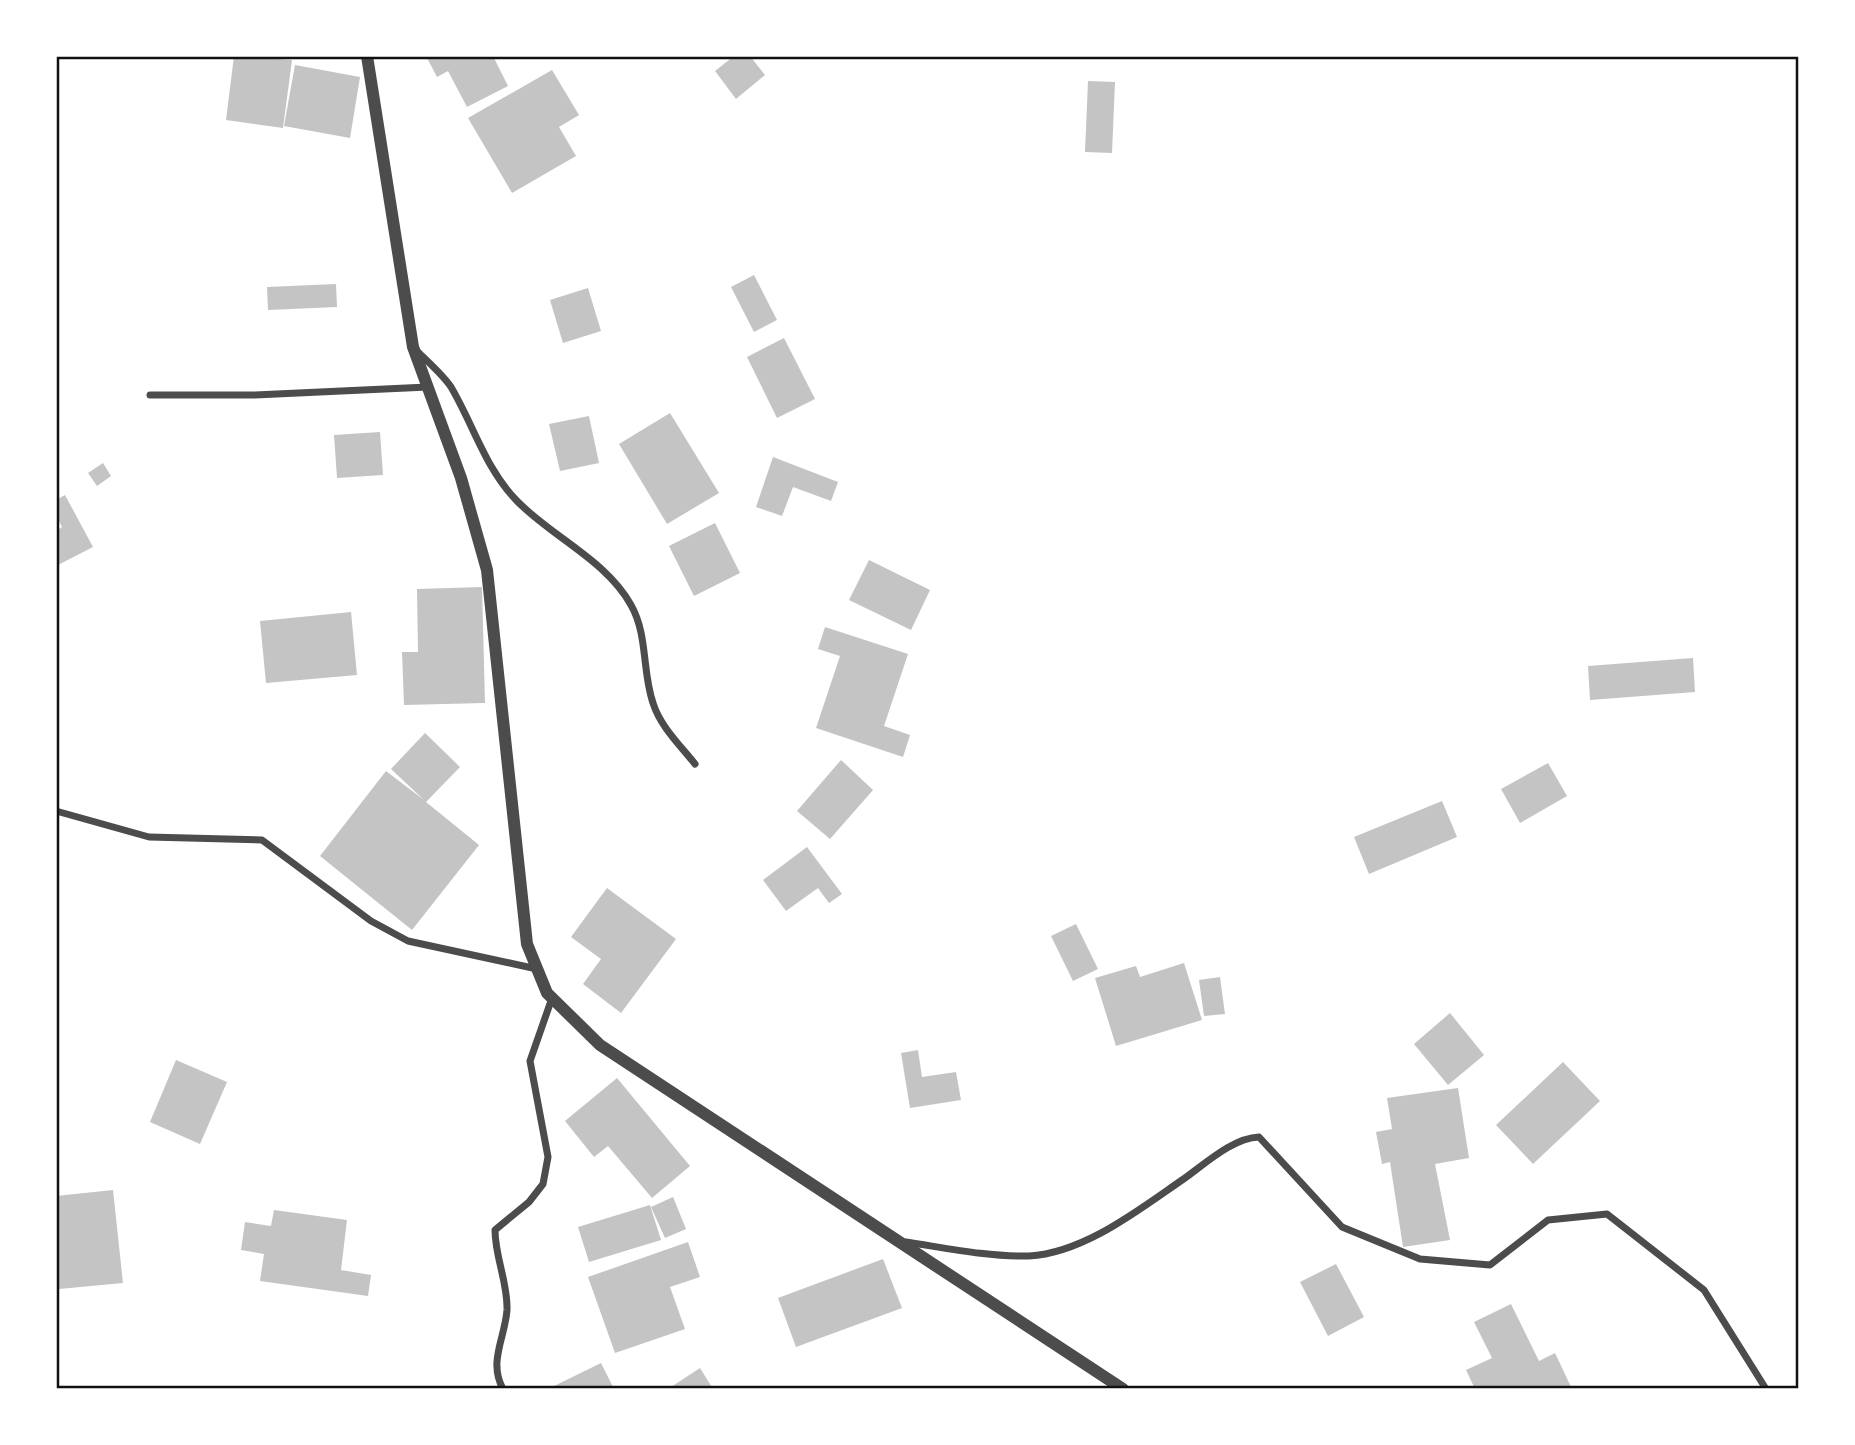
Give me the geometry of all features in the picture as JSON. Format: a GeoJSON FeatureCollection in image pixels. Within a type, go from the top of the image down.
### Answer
{"type":"FeatureCollection","features":[{"type":"Feature","properties":{"kind":"street"},"geometry":{"type":"LineString","coordinates":[[367,56],[413,347],[461,478],[487,570],[527,944],[552,998],[600,1045],[902,1241],[1123,1389]]}},
{"type":"Feature","properties":{"kind":"street"},"geometry":{"type":"LineString","coordinates":[[413,347],[449,385],[490,468],[518,502],[575,547],[616,585],[631,604],[642,632],[653,703],[667,729],[695,764]]}},
{"type":"Feature","properties":{"kind":"street"},"geometry":{"type":"LineString","coordinates":[[150,395],[255,396],[428,387]]}},
{"type":"Feature","properties":{"kind":"street"},"geometry":{"type":"LineString","coordinates":[[56,811],[149,837],[262,840],[371,921],[408,940],[537,969]]}},
{"type":"Feature","properties":{"kind":"street"},"geometry":{"type":"LineString","coordinates":[[503,1389],[497,1378],[496,1357],[507,1310],[495,1252],[495,1230],[529,1202],[543,1184],[548,1157],[530,1061],[552,998]]}},
{"type":"Feature","properties":{"kind":"street"},"geometry":{"type":"LineString","coordinates":[[902,1241],[972,1252],[1031,1256],[1078,1243],[1119,1223],[1224,1151],[1249,1137],[1259,1137],[1342,1227],[1420,1259],[1490,1265],[1548,1220],[1607,1214],[1704,1290],[1766,1389]]}},
{"type":"Feature","properties":{"kind":"building"},"geometry":{"type":"Polygon","coordinates":[[[234,56],[292,60],[283,128],[226,120],[234,56]]]}},
{"type":"Feature","properties":{"kind":"building"},"geometry":{"type":"Polygon","coordinates":[[[426,56],[493,56],[508,86],[467,107],[448,71],[437,77],[426,56]]]}},
{"type":"Feature","properties":{"kind":"building"},"geometry":{"type":"Polygon","coordinates":[[[734,56],[750,56],[765,75],[736,99],[715,71],[734,56]]]}},
{"type":"Feature","properties":{"kind":"building"},"geometry":{"type":"Polygon","coordinates":[[[295,65],[360,77],[350,138],[284,126],[295,65]]]}},
{"type":"Feature","properties":{"kind":"building"},"geometry":{"type":"Polygon","coordinates":[[[552,70],[579,115],[559,127],[576,156],[512,193],[468,118],[552,70]]]}},
{"type":"Feature","properties":{"kind":"building"},"geometry":{"type":"Polygon","coordinates":[[[1088,81],[1115,82],[1112,153],[1085,152],[1088,81]]]}},
{"type":"Feature","properties":{"kind":"building"},"geometry":{"type":"Polygon","coordinates":[[[754,275],[777,320],[754,332],[731,287],[754,275]]]}},
{"type":"Feature","properties":{"kind":"building"},"geometry":{"type":"Polygon","coordinates":[[[336,284],[337,307],[268,310],[267,287],[336,284]]]}},
{"type":"Feature","properties":{"kind":"building"},"geometry":{"type":"Polygon","coordinates":[[[588,288],[601,331],[563,343],[550,300],[588,288]]]}},
{"type":"Feature","properties":{"kind":"building"},"geometry":{"type":"Polygon","coordinates":[[[784,338],[815,399],[777,418],[747,357],[784,338]]]}},
{"type":"Feature","properties":{"kind":"building"},"geometry":{"type":"Polygon","coordinates":[[[670,413],[719,493],[667,524],[619,444],[670,413]]]}},
{"type":"Feature","properties":{"kind":"building"},"geometry":{"type":"Polygon","coordinates":[[[589,416],[599,463],[560,471],[549,424],[589,416]]]}},
{"type":"Feature","properties":{"kind":"building"},"geometry":{"type":"Polygon","coordinates":[[[380,432],[383,475],[337,478],[334,435],[380,432]]]}},
{"type":"Feature","properties":{"kind":"building"},"geometry":{"type":"Polygon","coordinates":[[[773,457],[838,482],[831,501],[793,487],[782,516],[756,507],[773,457]]]}},
{"type":"Feature","properties":{"kind":"building"},"geometry":{"type":"Polygon","coordinates":[[[103,463],[111,476],[97,486],[88,473],[103,463]]]}},
{"type":"Feature","properties":{"kind":"building"},"geometry":{"type":"Polygon","coordinates":[[[65,495],[93,547],[56,566],[56,531],[62,527],[56,515],[56,500],[65,495]]]}},
{"type":"Feature","properties":{"kind":"building"},"geometry":{"type":"Polygon","coordinates":[[[715,523],[740,573],[694,596],[669,546],[715,523]]]}},
{"type":"Feature","properties":{"kind":"building"},"geometry":{"type":"Polygon","coordinates":[[[869,560],[930,590],[911,630],[849,600],[869,560]]]}},
{"type":"Feature","properties":{"kind":"building"},"geometry":{"type":"Polygon","coordinates":[[[482,587],[485,703],[404,705],[402,652],[418,652],[417,589],[482,587]]]}},
{"type":"Feature","properties":{"kind":"building"},"geometry":{"type":"Polygon","coordinates":[[[351,612],[357,675],[266,683],[260,621],[351,612]]]}},
{"type":"Feature","properties":{"kind":"building"},"geometry":{"type":"Polygon","coordinates":[[[825,627],[908,654],[884,726],[910,735],[903,757],[816,728],[840,656],[818,649],[825,627]]]}},
{"type":"Feature","properties":{"kind":"building"},"geometry":{"type":"Polygon","coordinates":[[[1693,658],[1695,692],[1590,700],[1588,666],[1693,658]]]}},
{"type":"Feature","properties":{"kind":"building"},"geometry":{"type":"Polygon","coordinates":[[[425,733],[460,767],[426,802],[479,845],[412,930],[320,856],[386,771],[424,800],[391,769],[425,733]]]}},
{"type":"Feature","properties":{"kind":"building"},"geometry":{"type":"Polygon","coordinates":[[[841,760],[873,790],[830,839],[797,811],[841,760]]]}},
{"type":"Feature","properties":{"kind":"building"},"geometry":{"type":"Polygon","coordinates":[[[1548,763],[1567,796],[1520,823],[1501,789],[1548,763]]]}},
{"type":"Feature","properties":{"kind":"building"},"geometry":{"type":"Polygon","coordinates":[[[1442,801],[1457,837],[1369,874],[1354,837],[1442,801]]]}},
{"type":"Feature","properties":{"kind":"building"},"geometry":{"type":"Polygon","coordinates":[[[807,847],[842,894],[829,903],[818,888],[786,911],[763,880],[807,847]]]}},
{"type":"Feature","properties":{"kind":"building"},"geometry":{"type":"Polygon","coordinates":[[[607,888],[676,939],[621,1013],[583,984],[601,959],[571,937],[607,888]]]}},
{"type":"Feature","properties":{"kind":"building"},"geometry":{"type":"Polygon","coordinates":[[[1076,924],[1098,969],[1073,981],[1051,936],[1076,924]]]}},
{"type":"Feature","properties":{"kind":"building"},"geometry":{"type":"Polygon","coordinates":[[[1184,963],[1202,1020],[1116,1046],[1095,978],[1136,966],[1140,977],[1184,963]]]}},
{"type":"Feature","properties":{"kind":"building"},"geometry":{"type":"Polygon","coordinates":[[[1220,977],[1225,1014],[1204,1016],[1199,980],[1220,977]]]}},
{"type":"Feature","properties":{"kind":"building"},"geometry":{"type":"Polygon","coordinates":[[[1450,1013],[1484,1055],[1448,1085],[1414,1044],[1450,1013]]]}},
{"type":"Feature","properties":{"kind":"building"},"geometry":{"type":"Polygon","coordinates":[[[918,1050],[922,1077],[956,1072],[961,1100],[910,1108],[901,1053],[918,1050]]]}},
{"type":"Feature","properties":{"kind":"building"},"geometry":{"type":"Polygon","coordinates":[[[176,1060],[227,1082],[200,1144],[150,1122],[176,1060]]]}},
{"type":"Feature","properties":{"kind":"building"},"geometry":{"type":"Polygon","coordinates":[[[1563,1062],[1600,1101],[1533,1164],[1496,1125],[1563,1062]]]}},
{"type":"Feature","properties":{"kind":"building"},"geometry":{"type":"Polygon","coordinates":[[[617,1078],[690,1166],[652,1198],[608,1146],[594,1157],[565,1121],[617,1078]]]}},
{"type":"Feature","properties":{"kind":"building"},"geometry":{"type":"Polygon","coordinates":[[[1458,1088],[1469,1158],[1435,1164],[1450,1240],[1403,1247],[1390,1162],[1382,1164],[1376,1132],[1392,1129],[1387,1098],[1458,1088]]]}},
{"type":"Feature","properties":{"kind":"building"},"geometry":{"type":"Polygon","coordinates":[[[113,1190],[123,1283],[59,1289],[56,1196],[113,1190]]]}},
{"type":"Feature","properties":{"kind":"building"},"geometry":{"type":"Polygon","coordinates":[[[673,1197],[686,1229],[665,1238],[651,1207],[673,1197]]]}},
{"type":"Feature","properties":{"kind":"building"},"geometry":{"type":"Polygon","coordinates":[[[650,1205],[661,1240],[589,1262],[578,1227],[650,1205]]]}},
{"type":"Feature","properties":{"kind":"building"},"geometry":{"type":"Polygon","coordinates":[[[274,1210],[347,1220],[341,1270],[371,1275],[368,1296],[260,1281],[264,1254],[241,1250],[245,1222],[271,1226],[274,1210]]]}},
{"type":"Feature","properties":{"kind":"building"},"geometry":{"type":"Polygon","coordinates":[[[688,1242],[700,1277],[670,1287],[685,1329],[615,1353],[588,1277],[688,1242]]]}},
{"type":"Feature","properties":{"kind":"building"},"geometry":{"type":"Polygon","coordinates":[[[883,1259],[902,1308],[796,1347],[778,1298],[883,1259]]]}},
{"type":"Feature","properties":{"kind":"building"},"geometry":{"type":"Polygon","coordinates":[[[1336,1264],[1364,1317],[1328,1336],[1300,1282],[1336,1264]]]}},
{"type":"Feature","properties":{"kind":"building"},"geometry":{"type":"Polygon","coordinates":[[[1511,1304],[1539,1361],[1555,1353],[1572,1389],[1475,1389],[1466,1370],[1492,1358],[1474,1322],[1511,1304]]]}},
{"type":"Feature","properties":{"kind":"building"},"geometry":{"type":"Polygon","coordinates":[[[601,1363],[614,1389],[548,1389],[601,1363]]]}},
{"type":"Feature","properties":{"kind":"building"},"geometry":{"type":"Polygon","coordinates":[[[700,1368],[713,1389],[668,1389],[700,1368]]]}}]}
